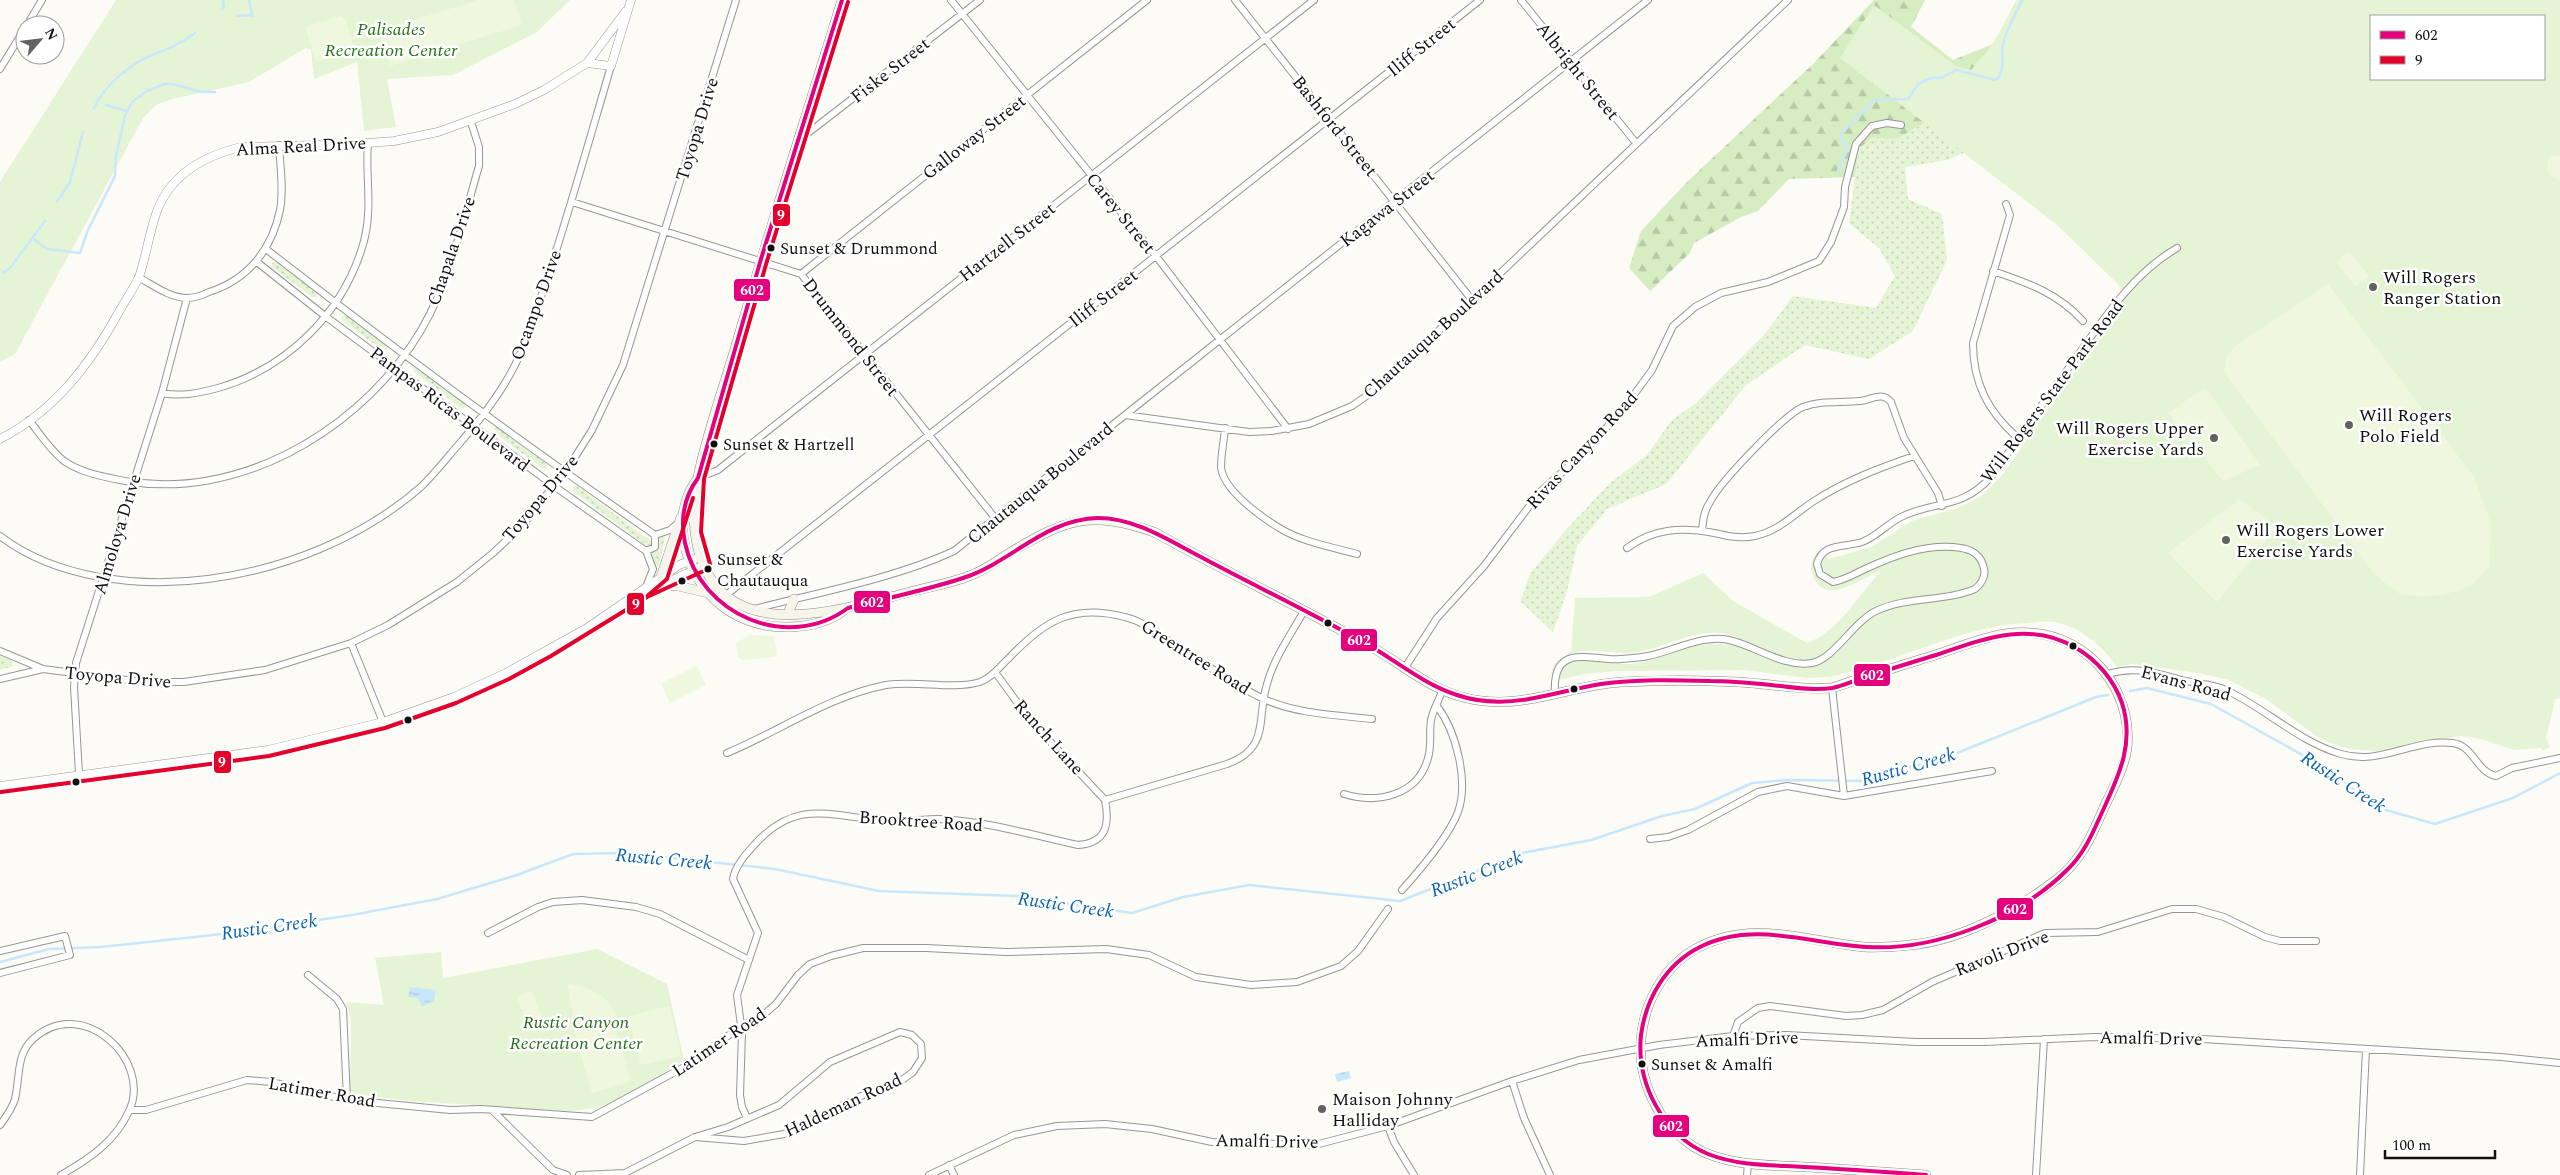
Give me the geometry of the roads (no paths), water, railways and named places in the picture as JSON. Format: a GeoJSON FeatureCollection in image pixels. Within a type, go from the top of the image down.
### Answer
{"type":"FeatureCollection","features":[{"type":"Feature","properties":{"kind":"main road"},"geometry":{"type":"LineString","coordinates":[[842,0],[761,260],[698,478],[695,533],[702,561],[714,584],[726,595],[753,609],[785,616],[848,608],[970,576],[1047,531],[1087,519],[1106,518],[1154,532],[1375,649],[1422,681],[1442,691],[1485,701],[1528,701],[1601,684],[1623,682],[1738,682],[1804,690],[1832,688],[1998,635],[2011,633],[2040,634],[2064,640],[2087,654],[2108,674],[2124,711],[2127,737],[2126,755],[2093,833],[2079,856],[2058,879],[1990,920],[1955,935],[1924,943],[1892,947],[1865,947],[1756,932],[1727,935],[1712,940],[1690,952],[1670,968],[1662,978],[1644,1018],[1639,1048],[1646,1088],[1670,1126],[1696,1148],[1717,1156],[1748,1163],[1926,1175]]}},
{"type":"Feature","properties":{"kind":"main road"},"geometry":{"type":"LineString","coordinates":[[698,478],[688,491],[660,581],[708,593]]}},
{"type":"Feature","properties":{"kind":"main road"},"geometry":{"type":"LineString","coordinates":[[683,512],[684,541],[693,571],[708,593],[729,611],[753,622],[774,627],[817,624],[837,617],[848,608]]}},
{"type":"Feature","properties":{"kind":"main road"},"geometry":{"type":"LineString","coordinates":[[794,599],[789,611],[792,614],[804,615]]}},
{"type":"Feature","properties":{"kind":"street"},"geometry":{"type":"LineString","coordinates":[[33,15],[42,0]]}},
{"type":"Feature","properties":{"kind":"street","name":"Toyopa Drive"},"geometry":{"type":"LineString","coordinates":[[0,679],[43,669],[74,675],[142,682],[184,682],[265,670],[351,643],[417,608],[457,582],[522,526],[565,473],[592,430],[623,365],[736,0]]}},
{"type":"Feature","properties":{"kind":"street","name":"Carey Street"},"geometry":{"type":"LineString","coordinates":[[950,0],[1156,256],[1288,429]]}},
{"type":"Feature","properties":{"kind":"street","name":"Fiske Street"},"geometry":{"type":"LineString","coordinates":[[799,140],[980,0]]}},
{"type":"Feature","properties":{"kind":"street","name":"Galloway Street"},"geometry":{"type":"LineString","coordinates":[[801,274],[1147,0]]}},
{"type":"Feature","properties":{"kind":"street","name":"Bashford Street"},"geometry":{"type":"LineString","coordinates":[[1235,0],[1472,300]]}},
{"type":"Feature","properties":{"kind":"street","name":"Hartzell Street"},"geometry":{"type":"LineString","coordinates":[[698,478],[718,470],[1314,0]]}},
{"type":"Feature","properties":{"kind":"street","name":"Iliff Street"},"geometry":{"type":"LineString","coordinates":[[726,595],[1480,0]]}},
{"type":"Feature","properties":{"kind":"street","name":"Albright Street"},"geometry":{"type":"LineString","coordinates":[[1521,0],[1636,143]]}},
{"type":"Feature","properties":{"kind":"street","name":"Kagawa Street"},"geometry":{"type":"LineString","coordinates":[[1125,415],[1648,0]]}},
{"type":"Feature","properties":{"kind":"street","name":"Chautauqua Boulevard"},"geometry":{"type":"LineString","coordinates":[[753,609],[937,559],[965,544],[1125,415],[1250,432],[1288,429],[1325,419],[1352,406],[1372,392],[1472,300],[1788,0]]}},
{"type":"Feature","properties":{"kind":"street"},"geometry":{"type":"LineString","coordinates":[[630,4],[611,66],[587,62],[591,54],[630,4]]}},
{"type":"Feature","properties":{"kind":"street"},"geometry":{"type":"LineString","coordinates":[[0,68],[15,44]]}},
{"type":"Feature","properties":{"kind":"street","name":"Alma Real Drive"},"geometry":{"type":"LineString","coordinates":[[0,438],[52,403],[80,374],[99,348],[138,277],[156,213],[166,194],[179,178],[197,162],[219,152],[241,147],[394,141],[471,122],[544,90],[587,62]]}},
{"type":"Feature","properties":{"kind":"street","name":"Ocampo Drive"},"geometry":{"type":"LineString","coordinates":[[0,536],[37,557],[103,578],[185,582],[225,577],[290,561],[330,545],[378,517],[422,485],[486,414],[514,367],[528,338],[572,202],[611,66]]}},
{"type":"Feature","properties":{"kind":"street","name":"Chapala Drive"},"geometry":{"type":"LineString","coordinates":[[29,420],[47,444],[64,461],[100,476],[158,484],[218,477],[257,467],[280,458],[314,440],[353,413],[395,368],[404,356],[439,295],[479,166],[479,147],[471,122]]}},
{"type":"Feature","properties":{"kind":"street","name":"Rivas Canyon Road"},"geometry":{"type":"LineString","coordinates":[[1404,669],[1437,618],[1484,566],[1540,492],[1578,458],[1622,411],[1652,370],[1673,326],[1695,308],[1721,293],[1768,282],[1819,260],[1830,242],[1844,207],[1845,187],[1856,144],[1872,126],[1887,123],[1901,125]]}},
{"type":"Feature","properties":{"kind":"street"},"geometry":{"type":"LineString","coordinates":[[162,393],[183,395],[207,391],[228,385],[262,370],[298,345],[336,303],[356,265],[364,240],[370,199],[368,143]]}},
{"type":"Feature","properties":{"kind":"street"},"geometry":{"type":"LineString","coordinates":[[138,277],[169,293],[188,298],[226,286],[258,262],[266,249],[280,210],[282,194],[279,145]]}},
{"type":"Feature","properties":{"kind":"street","name":"Drummond Street"},"geometry":{"type":"LineString","coordinates":[[572,202],[801,274],[995,518]]}},
{"type":"Feature","properties":{"kind":"street"},"geometry":{"type":"LineString","coordinates":[[2006,204],[2010,216],[1974,343],[1973,362],[1978,382],[1989,406],[2004,426],[2018,438]]}},
{"type":"Feature","properties":{"kind":"street","name":"Will Rogers State Park Road"},"geometry":{"type":"LineString","coordinates":[[1555,695],[1554,679],[1560,666],[1572,658],[1617,660],[1648,656],[1707,639],[1728,640],[1790,662],[1804,664],[1816,662],[1832,650],[1854,626],[1876,610],[1894,604],[1975,589],[1984,577],[1984,566],[1978,556],[1962,548],[1940,547],[1916,550],[1887,559],[1842,581],[1833,582],[1820,574],[1817,564],[1824,551],[1830,547],[1862,542],[1911,513],[1942,506],[1974,494],[1991,477],[2093,334],[2140,274],[2156,260],[2177,248]]}},
{"type":"Feature","properties":{"kind":"street","name":"Pampas Ricas Boulevard"},"geometry":{"type":"LineString","coordinates":[[266,249],[404,356],[565,473],[655,534]]}},
{"type":"Feature","properties":{"kind":"street","name":"Pampas Ricas Boulevard"},"geometry":{"type":"LineString","coordinates":[[258,262],[325,316],[474,427],[646,551]]}},
{"type":"Feature","properties":{"kind":"street"},"geometry":{"type":"LineString","coordinates":[[1994,271],[2033,284],[2052,294],[2083,321]]}},
{"type":"Feature","properties":{"kind":"street","name":"Almoloya Drive"},"geometry":{"type":"LineString","coordinates":[[79,774],[74,675],[162,393],[188,298]]}},
{"type":"Feature","properties":{"kind":"street"},"geometry":{"type":"LineString","coordinates":[[1702,531],[1706,508],[1716,491],[1785,418],[1811,404],[1863,401],[1878,396],[1887,397],[1891,402],[1904,438],[1938,493],[1942,506]]}},
{"type":"Feature","properties":{"kind":"street"},"geometry":{"type":"LineString","coordinates":[[1225,428],[1221,468],[1226,482],[1244,502],[1281,529],[1306,539],[1357,554]]}},
{"type":"Feature","properties":{"kind":"street"},"geometry":{"type":"LineString","coordinates":[[1628,548],[1640,538],[1660,531],[1702,531],[1744,537],[1766,533],[1787,522],[1814,501],[1858,477],[1914,456]]}},
{"type":"Feature","properties":{"kind":"street"},"geometry":{"type":"LineString","coordinates":[[644,591],[654,569],[646,551],[655,547],[655,534],[670,530],[677,524]]}},
{"type":"Feature","properties":{"kind":"street"},"geometry":{"type":"LineString","coordinates":[[0,786],[268,750],[383,722],[454,697],[506,673],[556,647],[689,562],[702,561]]}},
{"type":"Feature","properties":{"kind":"street"},"geometry":{"type":"LineString","coordinates":[[660,581],[693,571],[702,561]]}},
{"type":"Feature","properties":{"kind":"street"},"geometry":{"type":"LineString","coordinates":[[1105,800],[1227,764],[1246,755],[1253,748],[1260,734],[1263,699],[1273,667],[1304,611]]}},
{"type":"Feature","properties":{"kind":"street","name":"Greentree Road"},"geometry":{"type":"LineString","coordinates":[[727,753],[838,699],[862,691],[900,684],[972,684],[981,681],[995,672],[1031,635],[1051,622],[1080,612],[1103,612],[1140,621],[1263,699],[1278,704],[1372,719]]}},
{"type":"Feature","properties":{"kind":"street"},"geometry":{"type":"LineString","coordinates":[[351,643],[383,722]]}},
{"type":"Feature","properties":{"kind":"street"},"geometry":{"type":"LineString","coordinates":[[0,651],[43,669]]}},
{"type":"Feature","properties":{"kind":"street","name":"Evans Road"},"geometry":{"type":"LineString","coordinates":[[2108,674],[2132,669],[2146,670],[2224,689],[2317,744],[2358,759],[2373,758],[2427,744],[2454,743],[2464,746],[2489,775],[2496,776],[2512,768],[2560,758]]}},
{"type":"Feature","properties":{"kind":"street","name":"Ranch Lane"},"geometry":{"type":"LineString","coordinates":[[995,672],[1030,720],[1105,800]]}},
{"type":"Feature","properties":{"kind":"street"},"geometry":{"type":"LineString","coordinates":[[1832,688],[1844,796]]}},
{"type":"Feature","properties":{"kind":"street"},"geometry":{"type":"LineString","coordinates":[[1344,794],[1360,799],[1386,797],[1405,790],[1418,780],[1428,758],[1432,717],[1442,691]]}},
{"type":"Feature","properties":{"kind":"street"},"geometry":{"type":"LineString","coordinates":[[1402,890],[1429,856],[1458,811],[1462,790],[1458,756],[1450,726],[1437,706]]}},
{"type":"Feature","properties":{"kind":"street"},"geometry":{"type":"LineString","coordinates":[[1650,839],[1668,837],[1688,830],[1758,792],[1786,786],[1844,796],[1992,771]]}},
{"type":"Feature","properties":{"kind":"street","name":"Brooktree Road"},"geometry":{"type":"LineString","coordinates":[[748,1118],[742,1106],[740,1095],[742,1026],[737,995],[758,934],[735,886],[735,870],[775,825],[786,819],[825,812],[883,820],[938,819],[1021,831],[1078,845],[1088,844],[1099,838],[1105,830],[1107,820],[1105,800]]}},
{"type":"Feature","properties":{"kind":"street"},"geometry":{"type":"LineString","coordinates":[[488,933],[538,907],[554,902],[582,900],[636,907],[660,914],[750,960]]}},
{"type":"Feature","properties":{"kind":"street","name":"Latimer Road"},"geometry":{"type":"LineString","coordinates":[[130,1110],[146,1110],[247,1080],[271,1082],[347,1100],[450,1110],[481,1109],[592,1117],[617,1106],[684,1067],[742,1026],[762,1016],[776,1004],[798,975],[810,964],[831,956],[863,948],[926,948],[951,951],[1006,952],[1106,949],[1149,955],[1196,977],[1251,986],[1288,983],[1318,976],[1341,966],[1358,951],[1388,909]]}},
{"type":"Feature","properties":{"kind":"street","name":"Ravoli Drive"},"geometry":{"type":"LineString","coordinates":[[1733,1036],[1738,1022],[1758,1008],[1770,1006],[1846,1016],[1862,1015],[1883,1010],[1932,982],[2045,933],[2098,932],[2172,909],[2196,909],[2224,917],[2266,937],[2280,941],[2316,941]]}},
{"type":"Feature","properties":{"kind":"street"},"geometry":{"type":"LineString","coordinates":[[0,951],[65,936],[68,950],[0,973]]}},
{"type":"Feature","properties":{"kind":"street"},"geometry":{"type":"LineString","coordinates":[[308,975],[337,999],[343,1009],[347,1100]]}},
{"type":"Feature","properties":{"kind":"street"},"geometry":{"type":"LineString","coordinates":[[0,1125],[13,1106],[23,1052],[31,1040],[41,1032],[64,1023],[90,1027],[112,1041],[123,1056],[131,1074],[133,1087],[130,1110],[120,1126],[102,1147],[61,1175]]}},
{"type":"Feature","properties":{"kind":"street","name":"Haldeman Road"},"geometry":{"type":"LineString","coordinates":[[579,1175],[625,1173],[695,1137],[779,1105],[830,1062],[900,1032],[912,1035],[921,1044],[922,1058],[913,1072],[894,1086],[861,1096],[784,1134],[744,1141],[695,1137]]}},
{"type":"Feature","properties":{"kind":"street","name":"Amalfi Drive"},"geometry":{"type":"LineString","coordinates":[[929,1175],[1014,1135],[1057,1126],[1105,1124],[1152,1128],[1212,1142],[1315,1145],[1388,1126],[1512,1081],[1579,1060],[1639,1048],[1733,1036],[1786,1035],[1916,1042],[2044,1040],[2095,1037],[2203,1039],[2500,1057],[2560,1063]]}},
{"type":"Feature","properties":{"kind":"street"},"geometry":{"type":"LineString","coordinates":[[2036,1175],[2044,1040]]}},
{"type":"Feature","properties":{"kind":"street"},"geometry":{"type":"LineString","coordinates":[[2360,1175],[2366,1049]]}},
{"type":"Feature","properties":{"kind":"street"},"geometry":{"type":"LineString","coordinates":[[2549,1063],[2560,1068]]}},
{"type":"Feature","properties":{"kind":"street"},"geometry":{"type":"LineString","coordinates":[[1512,1081],[1524,1118],[1550,1175]]}},
{"type":"Feature","properties":{"kind":"street"},"geometry":{"type":"LineString","coordinates":[[493,1111],[553,1170],[567,1175]]}},
{"type":"Feature","properties":{"kind":"street"},"geometry":{"type":"LineString","coordinates":[[1388,1126],[1394,1142],[1414,1175]]}},
{"type":"Feature","properties":{"kind":"street"},"geometry":{"type":"LineString","coordinates":[[1747,1175],[1748,1163]]}},
{"type":"Feature","properties":{"kind":"street"},"geometry":{"type":"LineString","coordinates":[[950,1165],[954,1175]]}},
{"type":"Feature","properties":{"kind":"water"},"geometry":{"type":"Polygon","coordinates":[[[410,987],[436,990],[434,1001],[422,1007],[418,998],[408,997],[410,987]]]}},
{"type":"Feature","properties":{"kind":"water"},"geometry":{"type":"Polygon","coordinates":[[[1349,1071],[1351,1078],[1337,1082],[1335,1074],[1349,1071]]]}},
{"type":"Feature","properties":{"kind":"waterway"},"geometry":{"type":"LineString","coordinates":[[222,9],[224,7],[223,0]]}},
{"type":"Feature","properties":{"kind":"waterway"},"geometry":{"type":"LineString","coordinates":[[249,0],[252,16]]}},
{"type":"Feature","properties":{"kind":"waterway"},"geometry":{"type":"LineString","coordinates":[[1838,171],[1847,149],[1841,139],[1841,133],[1875,100],[1908,99],[1918,84],[1931,78],[1943,77],[1956,70],[1995,80],[1999,77],[2002,69],[2004,38],[2022,0]]}},
{"type":"Feature","properties":{"kind":"waterway"},"geometry":{"type":"LineString","coordinates":[[237,16],[252,15]]}},
{"type":"Feature","properties":{"kind":"waterway"},"geometry":{"type":"LineString","coordinates":[[94,108],[105,90],[129,68],[147,57],[172,47],[195,33]]}},
{"type":"Feature","properties":{"kind":"waterway"},"geometry":{"type":"LineString","coordinates":[[32,238],[47,249],[80,253],[88,230],[115,176],[116,155],[125,116],[132,102],[147,91],[165,84],[173,84],[202,92],[215,92]]}},
{"type":"Feature","properties":{"kind":"waterway"},"geometry":{"type":"LineString","coordinates":[[106,105],[127,111]]}},
{"type":"Feature","properties":{"kind":"waterway"},"geometry":{"type":"LineString","coordinates":[[57,202],[70,182],[83,132]]}},
{"type":"Feature","properties":{"kind":"waterway"},"geometry":{"type":"LineString","coordinates":[[3,273],[10,268],[45,221]]}},
{"type":"Feature","properties":{"kind":"waterway","name":"Rustic Creek"},"geometry":{"type":"LineString","coordinates":[[2130,691],[2147,688],[2211,704],[2317,763],[2382,809],[2435,824],[2513,798],[2560,773]]}},
{"type":"Feature","properties":{"kind":"waterway","name":"Rustic Creek"},"geometry":{"type":"LineString","coordinates":[[0,962],[49,949],[101,947],[241,932],[352,915],[437,899],[517,875],[573,854],[625,853],[775,869],[879,891],[1016,896],[1132,913],[1183,897],[1249,885],[1400,901],[1522,853],[1591,840],[1662,816],[1695,809],[1752,783],[1788,780],[1866,781],[1957,753],[2096,697],[2108,695]]}},
{"type":"Feature","properties":{"kind":"place","name":"Sunset & Drummond"},"geometry":{"type":"Point","coordinates":[771,248]}},
{"type":"Feature","properties":{"kind":"place","name":"Will Rogers Ranger Station"},"geometry":{"type":"Point","coordinates":[2373,287]}},
{"type":"Feature","properties":{"kind":"place","name":"Will Rogers Polo Field"},"geometry":{"type":"Point","coordinates":[2349,425]}},
{"type":"Feature","properties":{"kind":"place","name":"Will Rogers Upper Exercise Yards"},"geometry":{"type":"Point","coordinates":[2214,438]}},
{"type":"Feature","properties":{"kind":"place","name":"Sunset & Hartzell"},"geometry":{"type":"Point","coordinates":[714,444]}},
{"type":"Feature","properties":{"kind":"place","name":"Will Rogers Lower Exercise Yards"},"geometry":{"type":"Point","coordinates":[2226,540]}},
{"type":"Feature","properties":{"kind":"place","name":"Sunset & Chautauqua"},"geometry":{"type":"Point","coordinates":[708,569]}},
{"type":"Feature","properties":{"kind":"place","name":"Sunset & Amalfi"},"geometry":{"type":"Point","coordinates":[1642,1064]}},
{"type":"Feature","properties":{"kind":"place","name":"Maison Johnny Halliday"},"geometry":{"type":"Point","coordinates":[1322,1109]}},
{"type":"Feature","properties":{"kind":"park label","name":"Palisades Recreation Center"},"geometry":{"type":"Point","coordinates":[391,39]}},
{"type":"Feature","properties":{"kind":"park label","name":"Rustic Canyon Recreation Center"},"geometry":{"type":"Point","coordinates":[576,1032]}}]}
